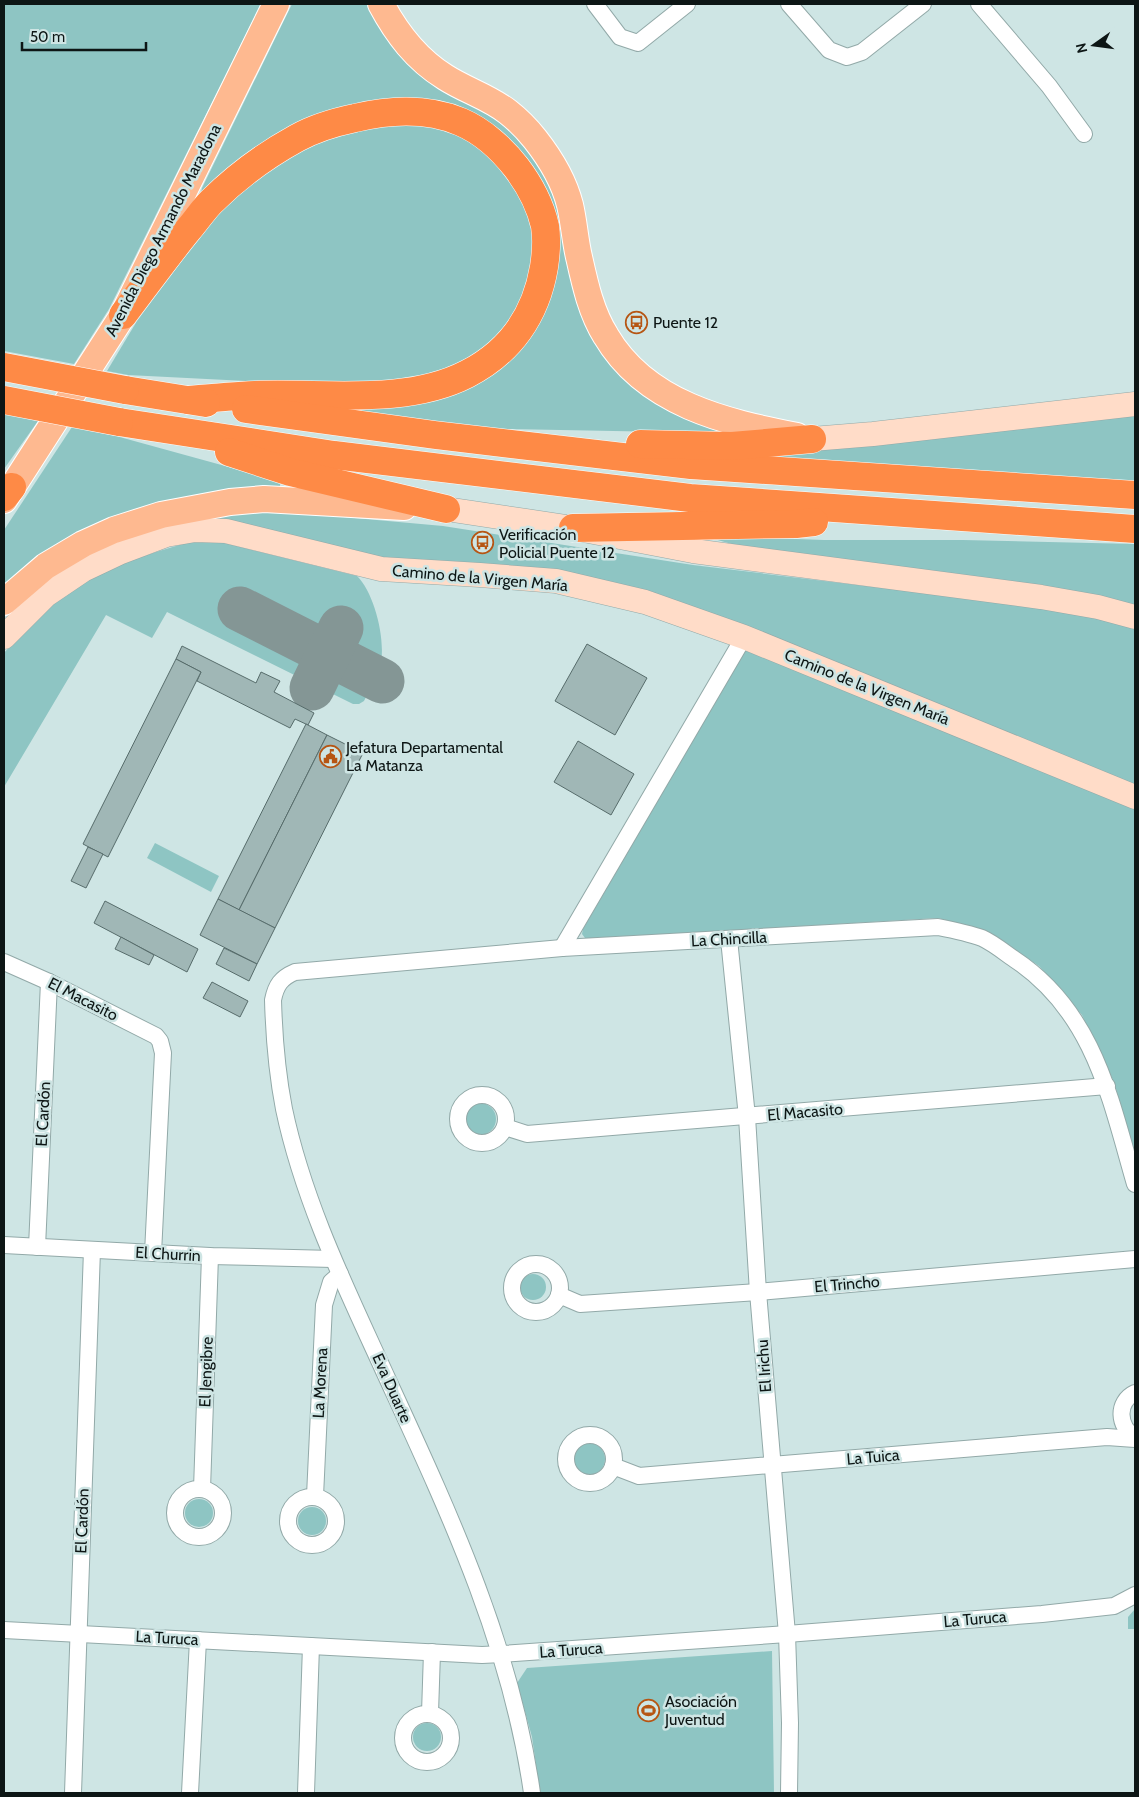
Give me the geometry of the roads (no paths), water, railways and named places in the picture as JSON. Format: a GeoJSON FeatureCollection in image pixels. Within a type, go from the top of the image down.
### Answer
{"type":"FeatureCollection","features":[{"type":"Feature","properties":{"kind":"highway"},"geometry":{"type":"LineString","coordinates":[[123,315],[210,203],[253,166],[298,137],[335,123],[370,114],[404,111],[437,114],[461,122],[488,139],[508,157],[526,180],[545,227],[546,256],[542,283],[525,323],[510,343],[491,361],[465,375],[437,386],[381,395],[255,395],[189,400]]}},
{"type":"Feature","properties":{"kind":"highway"},"geometry":{"type":"LineString","coordinates":[[4,367],[125,390],[346,424],[691,466],[1135,496]]}},
{"type":"Feature","properties":{"kind":"highway"},"geometry":{"type":"LineString","coordinates":[[4,400],[119,422],[334,454],[690,498],[1135,529]]}},
{"type":"Feature","properties":{"kind":"highway"},"geometry":{"type":"LineString","coordinates":[[159,428],[290,472],[446,509]]}},
{"type":"Feature","properties":{"kind":"highway"},"geometry":{"type":"LineString","coordinates":[[542,448],[635,444],[732,446],[812,439]]}},
{"type":"Feature","properties":{"kind":"highway"},"geometry":{"type":"LineString","coordinates":[[574,528],[796,524],[900,514]]}},
{"type":"Feature","properties":{"kind":"main road","name":"Avenida Diego Armando Maradona"},"geometry":{"type":"LineString","coordinates":[[6,494],[123,315],[276,4]]}},
{"type":"Feature","properties":{"kind":"main road"},"geometry":{"type":"LineString","coordinates":[[381,4],[392,25],[416,55],[445,77],[508,111],[534,138],[556,170],[570,204],[577,249],[592,308],[606,336],[622,358],[641,378],[670,398],[702,413],[743,426],[812,439]]}},
{"type":"Feature","properties":{"kind":"main road"},"geometry":{"type":"LineString","coordinates":[[4,602],[46,566],[83,544],[114,530],[161,515],[230,502],[264,500],[446,509]]}},
{"type":"Feature","properties":{"kind":"street"},"geometry":{"type":"LineString","coordinates":[[595,4],[620,37],[638,43],[686,4]]}},
{"type":"Feature","properties":{"kind":"street"},"geometry":{"type":"LineString","coordinates":[[789,4],[829,50],[847,57],[862,52],[923,4]]}},
{"type":"Feature","properties":{"kind":"street"},"geometry":{"type":"LineString","coordinates":[[979,4],[1049,86],[1084,134]]}},
{"type":"Feature","properties":{"kind":"street"},"geometry":{"type":"LineString","coordinates":[[812,439],[873,434],[1135,404]]}},
{"type":"Feature","properties":{"kind":"street"},"geometry":{"type":"LineString","coordinates":[[446,509],[574,528],[693,551],[1041,597],[1098,607],[1135,617]]}},
{"type":"Feature","properties":{"kind":"street","name":"Camino de la Virgen María"},"geometry":{"type":"LineString","coordinates":[[4,637],[46,595],[83,570],[121,552],[166,535],[195,530],[226,531],[381,570],[480,574],[556,581],[645,602],[744,637],[1135,798]]}},
{"type":"Feature","properties":{"kind":"street"},"geometry":{"type":"LineString","coordinates":[[562,948],[744,637]]}},
{"type":"Feature","properties":{"kind":"street","name":"La Chincilla"},"geometry":{"type":"LineString","coordinates":[[280,981],[287,975],[295,972],[562,948],[938,927],[960,931],[983,939],[1034,973],[1075,1020],[1091,1049],[1107,1086],[1135,1184]]}},
{"type":"Feature","properties":{"kind":"street","name":"El Irichu"},"geometry":{"type":"LineString","coordinates":[[729,939],[747,1117],[758,1292],[787,1634],[790,1723],[789,1793]]}},
{"type":"Feature","properties":{"kind":"street","name":"El Macasito"},"geometry":{"type":"LineString","coordinates":[[4,962],[49,982],[156,1036],[160,1041],[163,1053],[153,1253]]}},
{"type":"Feature","properties":{"kind":"street","name":"Eva Duarte"},"geometry":{"type":"LineString","coordinates":[[280,981],[275,990],[273,1000],[277,1062],[284,1108],[308,1195],[333,1259],[460,1540],[478,1586],[502,1654],[527,1757],[532,1793]]}},
{"type":"Feature","properties":{"kind":"street","name":"El Cardón"},"geometry":{"type":"LineString","coordinates":[[38,1247],[49,982]]}},
{"type":"Feature","properties":{"kind":"street","name":"El Macasito"},"geometry":{"type":"LineString","coordinates":[[505,1127],[527,1134],[1107,1086]]}},
{"type":"Feature","properties":{"kind":"street","name":"El Churrin"},"geometry":{"type":"LineString","coordinates":[[4,1245],[210,1256],[333,1259]]}},
{"type":"Feature","properties":{"kind":"street","name":"El Cardón"},"geometry":{"type":"LineString","coordinates":[[73,1793],[92,1250]]}},
{"type":"Feature","properties":{"kind":"street","name":"El Jengibre"},"geometry":{"type":"LineString","coordinates":[[202,1489],[210,1256]]}},
{"type":"Feature","properties":{"kind":"street","name":"El Trincho"},"geometry":{"type":"LineString","coordinates":[[559,1295],[580,1304],[758,1292],[1135,1259]]}},
{"type":"Feature","properties":{"kind":"street","name":"La Morena"},"geometry":{"type":"LineString","coordinates":[[315,1496],[324,1305],[331,1282],[340,1274]]}},
{"type":"Feature","properties":{"kind":"street"},"geometry":{"type":"LineString","coordinates":[[1107,1437],[1121,1416],[1126,1401],[1135,1393]]}},
{"type":"Feature","properties":{"kind":"street","name":"La Tuica"},"geometry":{"type":"LineString","coordinates":[[1121,1416],[1127,1431],[1135,1438]]}},
{"type":"Feature","properties":{"kind":"street","name":"La Tuica"},"geometry":{"type":"LineString","coordinates":[[613,1466],[639,1476],[1107,1437],[1135,1438]]}},
{"type":"Feature","properties":{"kind":"street","name":"La Turuca"},"geometry":{"type":"LineString","coordinates":[[4,1630],[502,1654],[1042,1614],[1114,1606],[1135,1596]]}},
{"type":"Feature","properties":{"kind":"street"},"geometry":{"type":"LineString","coordinates":[[190,1793],[198,1640]]}},
{"type":"Feature","properties":{"kind":"street"},"geometry":{"type":"LineString","coordinates":[[306,1793],[311,1646]]}},
{"type":"Feature","properties":{"kind":"street"},"geometry":{"type":"LineString","coordinates":[[430,1714],[432,1652]]}},
{"type":"Feature","properties":{"kind":"place","name":"Puente 12"},"geometry":{"type":"Point","coordinates":[637,322]}},
{"type":"Feature","properties":{"kind":"place","name":"Verificación Policial Puente 12"},"geometry":{"type":"Point","coordinates":[483,543]}},
{"type":"Feature","properties":{"kind":"place","name":"Jefatura Departamental La Matanza"},"geometry":{"type":"Point","coordinates":[330,756]}},
{"type":"Feature","properties":{"kind":"place","name":"Asociación Juventud"},"geometry":{"type":"Point","coordinates":[649,1710]}}]}
